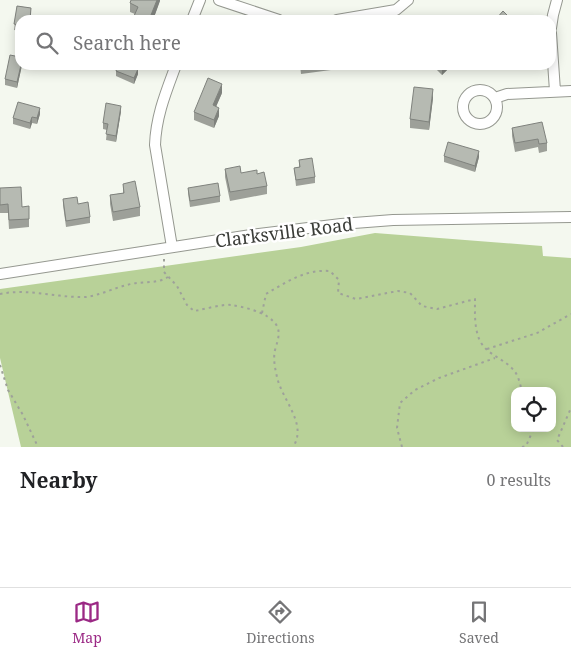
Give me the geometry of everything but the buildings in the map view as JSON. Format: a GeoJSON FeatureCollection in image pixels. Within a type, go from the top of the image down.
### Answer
{"type":"FeatureCollection","features":[{"type":"Feature","properties":{"kind":"street"},"geometry":{"type":"LineString","coordinates":[[194,15],[200,0]]}},
{"type":"Feature","properties":{"kind":"street"},"geometry":{"type":"LineString","coordinates":[[219,0],[264,15]]}},
{"type":"Feature","properties":{"kind":"street"},"geometry":{"type":"LineString","coordinates":[[366,15],[396,10],[408,0]]}},
{"type":"Feature","properties":{"kind":"street"},"geometry":{"type":"LineString","coordinates":[[552,15],[557,0]]}},
{"type":"Feature","properties":{"kind":"street"},"geometry":{"type":"LineString","coordinates":[[172,247],[155,145],[155,128],[158,111],[174,70]]}},
{"type":"Feature","properties":{"kind":"street"},"geometry":{"type":"LineString","coordinates":[[554,70],[555,91]]}},
{"type":"Feature","properties":{"kind":"street"},"geometry":{"type":"LineString","coordinates":[[495,98],[507,94],[571,90]]}},
{"type":"Feature","properties":{"kind":"street","name":"Clarksville Road"},"geometry":{"type":"LineString","coordinates":[[0,274],[172,247],[341,224],[393,220],[571,217]]}},
{"type":"Feature","properties":{"kind":"path"},"geometry":{"type":"LineString","coordinates":[[164,259],[163,269],[168,277],[178,286],[187,305],[194,311],[231,305],[262,313],[278,326],[279,340],[275,352],[274,368],[278,386],[297,422],[299,436],[293,447]]}},
{"type":"Feature","properties":{"kind":"path"},"geometry":{"type":"LineString","coordinates":[[262,313],[266,294],[292,278],[319,270],[330,271],[339,280],[338,293],[356,299],[398,291],[410,293],[422,306],[437,309],[475,298],[475,327],[481,343],[496,358],[506,363],[517,374],[521,387]]}},
{"type":"Feature","properties":{"kind":"path"},"geometry":{"type":"LineString","coordinates":[[0,294],[23,292],[65,297],[88,296],[129,284],[146,281],[160,282],[168,277]]}},
{"type":"Feature","properties":{"kind":"path"},"geometry":{"type":"LineString","coordinates":[[487,349],[537,333],[571,314]]}},
{"type":"Feature","properties":{"kind":"path"},"geometry":{"type":"LineString","coordinates":[[402,447],[397,428],[400,402],[415,390],[439,378],[495,358],[487,349]]}},
{"type":"Feature","properties":{"kind":"path"},"geometry":{"type":"LineString","coordinates":[[0,365],[8,390],[23,415],[38,447]]}},
{"type":"Feature","properties":{"kind":"path"},"geometry":{"type":"LineString","coordinates":[[563,447],[557,440],[571,408]]}},
{"type":"Feature","properties":{"kind":"path"},"geometry":{"type":"LineString","coordinates":[[522,447],[526,446],[532,432]]}},
{"type":"Feature","properties":{"kind":"green space"},"geometry":{"type":"Polygon","coordinates":[[[375,233],[542,246],[543,256],[571,258],[571,447],[21,447],[0,358],[0,289],[301,247],[375,233]]]}}]}
